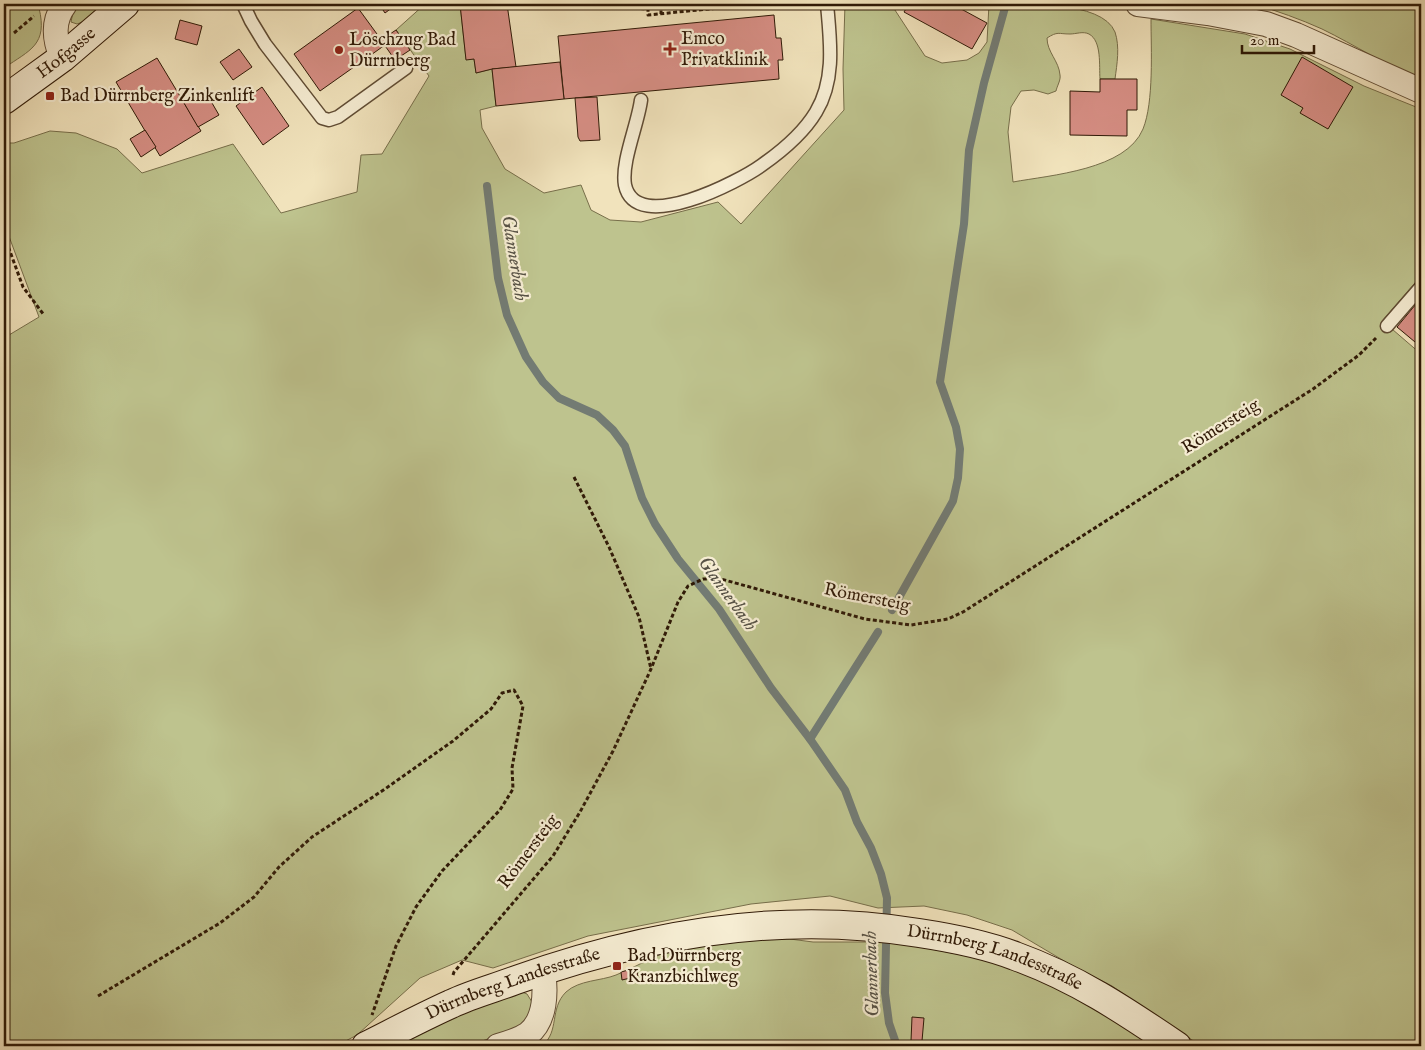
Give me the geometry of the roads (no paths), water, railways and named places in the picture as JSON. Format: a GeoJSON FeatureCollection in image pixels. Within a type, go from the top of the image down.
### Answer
{"type":"FeatureCollection","features":[{"type":"Feature","properties":{"kind":"main road","name":"Hofgasse"},"geometry":{"type":"LineString","coordinates":[[4,100],[62,58],[126,4]]}},
{"type":"Feature","properties":{"kind":"main road","name":"Dürrnberg Landesstraße"},"geometry":{"type":"LineString","coordinates":[[366,1046],[452,1003],[543,971],[606,952],[669,937],[737,927],[841,924],[881,926],[975,943],[1014,955],[1043,967],[1117,1005],[1177,1046]]}},
{"type":"Feature","properties":{"kind":"street"},"geometry":{"type":"LineString","coordinates":[[62,58],[54,32],[56,21],[65,4]]}},
{"type":"Feature","properties":{"kind":"street"},"geometry":{"type":"LineString","coordinates":[[1138,4],[1208,13],[1266,24],[1296,35],[1421,91]]}},
{"type":"Feature","properties":{"kind":"street"},"geometry":{"type":"LineString","coordinates":[[498,1046],[516,1041],[529,1033],[537,1023],[545,998],[543,971]]}},
{"type":"Feature","properties":{"kind":"lane"},"geometry":{"type":"LineString","coordinates":[[243,4],[265,44],[322,118],[329,120],[338,117],[406,68]]}},
{"type":"Feature","properties":{"kind":"lane"},"geometry":{"type":"LineString","coordinates":[[641,100],[639,116],[629,148],[626,171],[625,185],[630,196],[639,203],[649,206],[662,206],[683,202],[720,189],[762,165],[796,136],[816,111],[827,85],[830,58],[831,48],[827,4]]}},
{"type":"Feature","properties":{"kind":"lane"},"geometry":{"type":"LineString","coordinates":[[1387,326],[1421,287]]}},
{"type":"Feature","properties":{"kind":"waterway"},"geometry":{"type":"LineString","coordinates":[[892,610],[953,501],[958,478],[960,449],[956,427],[940,382],[964,224],[969,150],[984,83],[1006,4]]}},
{"type":"Feature","properties":{"kind":"waterway","name":"Glannerbach"},"geometry":{"type":"LineString","coordinates":[[487,186],[498,278],[507,315],[526,357],[543,382],[559,398],[597,415],[613,430],[625,446],[642,498],[655,524],[678,559],[719,609],[771,688],[810,739],[845,790],[857,822],[871,848],[881,874],[887,898],[885,993],[889,1023],[897,1046]]}},
{"type":"Feature","properties":{"kind":"waterway"},"geometry":{"type":"LineString","coordinates":[[810,739],[878,632]]}},
{"type":"Feature","properties":{"kind":"place","name":"Emco Privatklinik"},"geometry":{"type":"Point","coordinates":[670,49]}},
{"type":"Feature","properties":{"kind":"place","name":"Löschzug Bad Dürrnberg"},"geometry":{"type":"Point","coordinates":[339,50]}},
{"type":"Feature","properties":{"kind":"place","name":"Bad Dürrnberg Zinkenlift"},"geometry":{"type":"Point","coordinates":[50,96]}},
{"type":"Feature","properties":{"kind":"place","name":"Bad Dürrnberg Kranzbichlweg"},"geometry":{"type":"Point","coordinates":[617,966]}}]}
